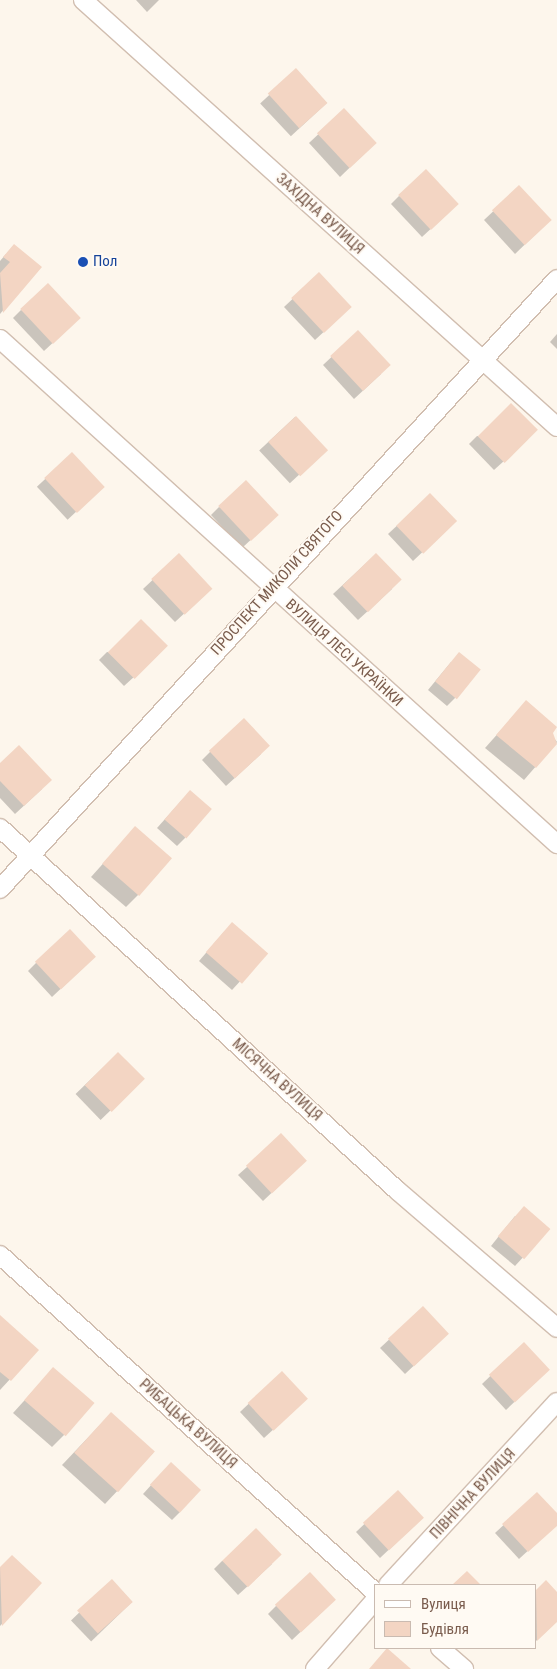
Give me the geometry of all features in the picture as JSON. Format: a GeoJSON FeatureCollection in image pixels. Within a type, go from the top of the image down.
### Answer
{"type":"FeatureCollection","features":[{"type":"Feature","properties":{"kind":"street","name":"ЗАХІДНА ВУЛИЦЯ"},"geometry":{"type":"LineString","coordinates":[[84,0],[557,427]]}},
{"type":"Feature","properties":{"kind":"street","name":"ПРОСПЕКТ МИКОЛИ СВЯТОГО"},"geometry":{"type":"LineString","coordinates":[[0,889],[32,856],[271,588],[557,279]]}},
{"type":"Feature","properties":{"kind":"street","name":"ВУЛИЦЯ ЛЕСІ УКРАЇНКИ"},"geometry":{"type":"LineString","coordinates":[[0,339],[271,588],[557,844]]}},
{"type":"Feature","properties":{"kind":"street","name":"МІСЯЧНА ВУЛИЦЯ"},"geometry":{"type":"LineString","coordinates":[[0,828],[398,1191],[557,1328]]}},
{"type":"Feature","properties":{"kind":"street","name":"РИБАЦЬКА ВУЛИЦЯ"},"geometry":{"type":"LineString","coordinates":[[0,1255],[374,1590]]}},
{"type":"Feature","properties":{"kind":"street","name":"ПІВНІЧНА ВУЛИЦЯ"},"geometry":{"type":"LineString","coordinates":[[389,1584],[557,1402]]}},
{"type":"Feature","properties":{"kind":"street"},"geometry":{"type":"LineString","coordinates":[[315,1669],[374,1601]]}},
{"type":"Feature","properties":{"kind":"street"},"geometry":{"type":"LineString","coordinates":[[441,1649],[464,1669]]}},
{"type":"Feature","properties":{"kind":"building"},"geometry":{"type":"Polygon","coordinates":[[[296,68],[327,103],[299,128],[268,93],[296,68]]]}},
{"type":"Feature","properties":{"kind":"building"},"geometry":{"type":"Polygon","coordinates":[[[344,108],[377,143],[350,168],[317,133],[344,108]]]}},
{"type":"Feature","properties":{"kind":"building"},"geometry":{"type":"Polygon","coordinates":[[[426,169],[459,204],[431,230],[398,195],[426,169]]]}},
{"type":"Feature","properties":{"kind":"building"},"geometry":{"type":"Polygon","coordinates":[[[519,185],[552,220],[525,245],[492,210],[519,185]]]}},
{"type":"Feature","properties":{"kind":"building"},"geometry":{"type":"Polygon","coordinates":[[[14,244],[42,267],[3,313],[0,273],[10,262],[3,257],[14,244]]]}},
{"type":"Feature","properties":{"kind":"building"},"geometry":{"type":"Polygon","coordinates":[[[319,272],[352,307],[324,333],[291,298],[319,272]]]}},
{"type":"Feature","properties":{"kind":"building"},"geometry":{"type":"Polygon","coordinates":[[[48,283],[81,318],[53,344],[20,309],[48,283]]]}},
{"type":"Feature","properties":{"kind":"building"},"geometry":{"type":"Polygon","coordinates":[[[358,330],[391,365],[363,391],[330,356],[358,330]]]}},
{"type":"Feature","properties":{"kind":"building"},"geometry":{"type":"Polygon","coordinates":[[[511,403],[538,430],[505,463],[478,436],[511,403]]]}},
{"type":"Feature","properties":{"kind":"building"},"geometry":{"type":"Polygon","coordinates":[[[296,416],[328,450],[300,476],[268,442],[296,416]]]}},
{"type":"Feature","properties":{"kind":"building"},"geometry":{"type":"Polygon","coordinates":[[[72,452],[105,487],[77,513],[44,478],[72,452]]]}},
{"type":"Feature","properties":{"kind":"building"},"geometry":{"type":"Polygon","coordinates":[[[246,480],[279,515],[251,541],[218,506],[246,480]]]}},
{"type":"Feature","properties":{"kind":"building"},"geometry":{"type":"Polygon","coordinates":[[[430,493],[457,521],[423,554],[396,526],[430,493]]]}},
{"type":"Feature","properties":{"kind":"building"},"geometry":{"type":"Polygon","coordinates":[[[179,553],[212,589],[185,615],[151,579],[179,553]]]}},
{"type":"Feature","properties":{"kind":"building"},"geometry":{"type":"Polygon","coordinates":[[[376,553],[402,580],[368,612],[342,586],[376,553]]]}},
{"type":"Feature","properties":{"kind":"building"},"geometry":{"type":"Polygon","coordinates":[[[141,619],[168,646],[135,679],[108,652],[141,619]]]}},
{"type":"Feature","properties":{"kind":"building"},"geometry":{"type":"Polygon","coordinates":[[[459,652],[481,670],[457,699],[435,682],[459,652]]]}},
{"type":"Feature","properties":{"kind":"building"},"geometry":{"type":"Polygon","coordinates":[[[526,700],[557,727],[553,733],[557,744],[536,768],[496,735],[526,700]]]}},
{"type":"Feature","properties":{"kind":"building"},"geometry":{"type":"Polygon","coordinates":[[[244,718],[270,746],[235,779],[209,751],[244,718]]]}},
{"type":"Feature","properties":{"kind":"building"},"geometry":{"type":"Polygon","coordinates":[[[19,745],[52,780],[24,806],[0,781],[0,763],[19,745]]]}},
{"type":"Feature","properties":{"kind":"building"},"geometry":{"type":"Polygon","coordinates":[[[190,790],[212,809],[186,838],[164,819],[190,790]]]}},
{"type":"Feature","properties":{"kind":"building"},"geometry":{"type":"Polygon","coordinates":[[[135,826],[172,858],[139,896],[102,864],[135,826]]]}},
{"type":"Feature","properties":{"kind":"building"},"geometry":{"type":"Polygon","coordinates":[[[232,922],[268,953],[242,984],[206,952],[232,922]]]}},
{"type":"Feature","properties":{"kind":"building"},"geometry":{"type":"Polygon","coordinates":[[[70,929],[96,957],[61,990],[35,962],[70,929]]]}},
{"type":"Feature","properties":{"kind":"building"},"geometry":{"type":"Polygon","coordinates":[[[118,1052],[145,1079],[112,1112],[85,1085],[118,1052]]]}},
{"type":"Feature","properties":{"kind":"building"},"geometry":{"type":"Polygon","coordinates":[[[281,1133],[307,1161],[272,1194],[246,1166],[281,1133]]]}},
{"type":"Feature","properties":{"kind":"building"},"geometry":{"type":"Polygon","coordinates":[[[524,1206],[550,1229],[524,1259],[498,1236],[524,1206]]]}},
{"type":"Feature","properties":{"kind":"building"},"geometry":{"type":"Polygon","coordinates":[[[423,1306],[449,1334],[414,1367],[388,1339],[423,1306]]]}},
{"type":"Feature","properties":{"kind":"building"},"geometry":{"type":"Polygon","coordinates":[[[0,1315],[39,1350],[11,1381],[0,1372],[0,1315]]]}},
{"type":"Feature","properties":{"kind":"building"},"geometry":{"type":"Polygon","coordinates":[[[524,1342],[550,1370],[515,1403],[489,1375],[524,1342]]]}},
{"type":"Feature","properties":{"kind":"building"},"geometry":{"type":"Polygon","coordinates":[[[53,1367],[95,1403],[66,1436],[24,1400],[53,1367]]]}},
{"type":"Feature","properties":{"kind":"building"},"geometry":{"type":"Polygon","coordinates":[[[282,1371],[308,1399],[274,1431],[248,1403],[282,1371]]]}},
{"type":"Feature","properties":{"kind":"building"},"geometry":{"type":"Polygon","coordinates":[[[111,1412],[155,1451],[118,1492],[74,1453],[111,1412]]]}},
{"type":"Feature","properties":{"kind":"building"},"geometry":{"type":"Polygon","coordinates":[[[171,1462],[201,1490],[180,1513],[150,1485],[171,1462]]]}},
{"type":"Feature","properties":{"kind":"building"},"geometry":{"type":"Polygon","coordinates":[[[398,1490],[424,1518],[389,1551],[363,1523],[398,1490]]]}},
{"type":"Feature","properties":{"kind":"building"},"geometry":{"type":"Polygon","coordinates":[[[537,1492],[557,1513],[557,1526],[528,1552],[502,1524],[537,1492]]]}},
{"type":"Feature","properties":{"kind":"building"},"geometry":{"type":"Polygon","coordinates":[[[256,1528],[282,1555],[248,1587],[222,1561],[256,1528]]]}},
{"type":"Feature","properties":{"kind":"building"},"geometry":{"type":"Polygon","coordinates":[[[12,1555],[42,1583],[2,1626],[0,1567],[12,1555]]]}},
{"type":"Feature","properties":{"kind":"building"},"geometry":{"type":"Polygon","coordinates":[[[467,1571],[480,1584],[453,1584],[467,1571]]]}},
{"type":"Feature","properties":{"kind":"building"},"geometry":{"type":"Polygon","coordinates":[[[310,1572],[336,1600],[301,1633],[275,1605],[310,1572]]]}},
{"type":"Feature","properties":{"kind":"building"},"geometry":{"type":"Polygon","coordinates":[[[112,1579],[133,1602],[98,1633],[77,1610],[112,1579]]]}},
{"type":"Feature","properties":{"kind":"building"},"geometry":{"type":"Polygon","coordinates":[[[546,1580],[557,1592],[557,1622],[537,1641],[537,1589],[546,1580]]]}},
{"type":"Feature","properties":{"kind":"building"},"geometry":{"type":"Polygon","coordinates":[[[388,1649],[411,1669],[369,1669],[388,1649]]]}},
{"type":"Feature","properties":{"kind":"place","name":"Пол"},"geometry":{"type":"Point","coordinates":[83,262]}}]}
